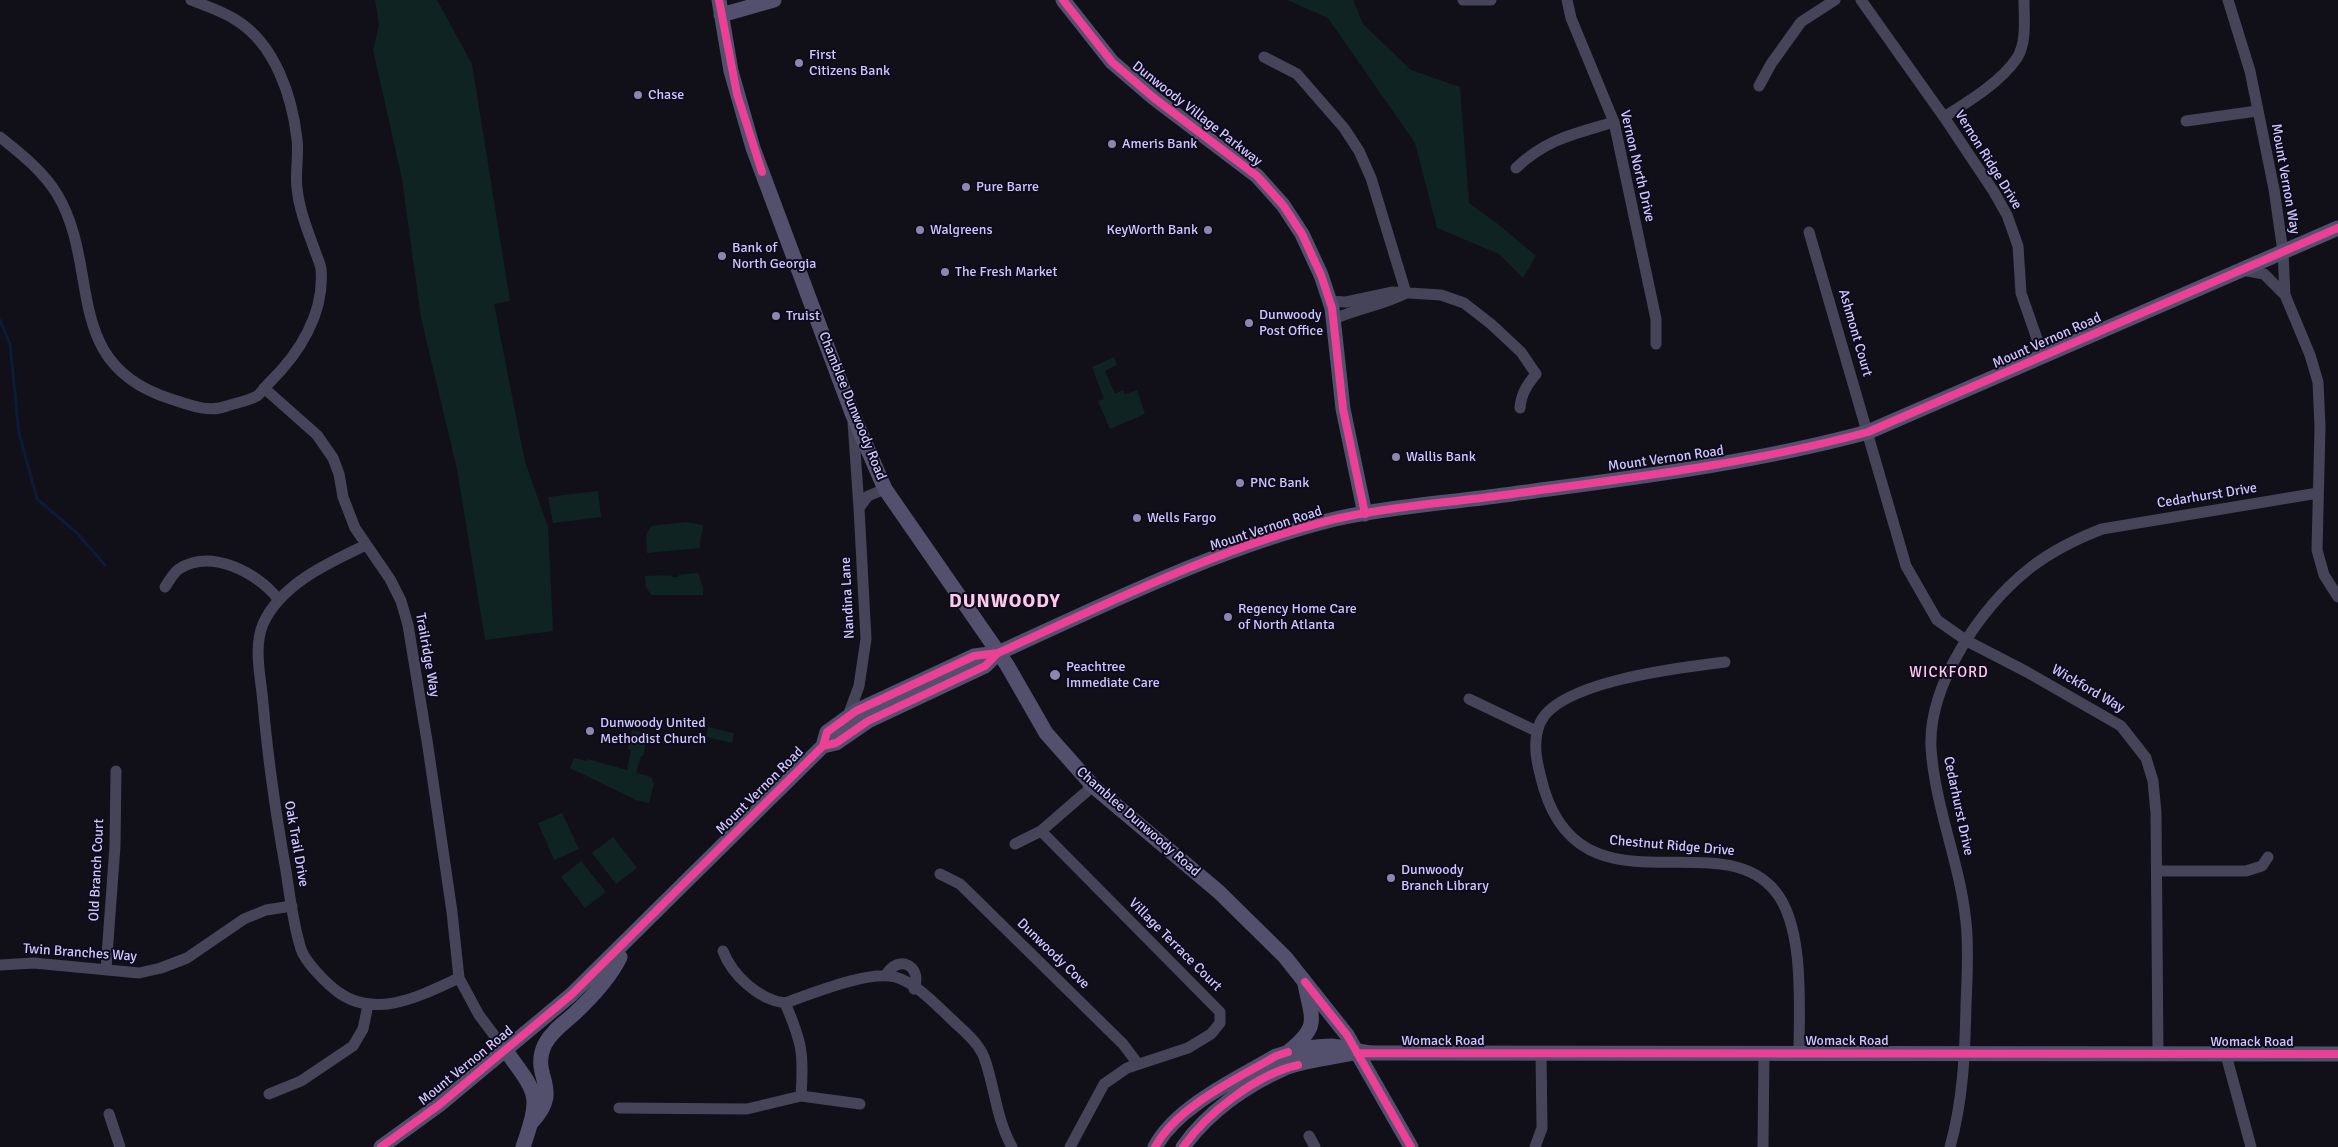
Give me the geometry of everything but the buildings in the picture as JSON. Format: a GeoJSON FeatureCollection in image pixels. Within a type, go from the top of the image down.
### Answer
{"type":"FeatureCollection","features":[{"type":"Feature","properties":{"kind":"street"},"geometry":{"type":"LineString","coordinates":[[0,137],[36,168],[56,193],[68,217],[76,248],[88,314],[98,339],[111,361],[131,380],[160,396],[192,406],[219,409],[257,396],[285,368],[312,323],[320,295],[321,268],[301,210],[297,187],[297,142],[293,116],[285,88],[265,47],[237,20],[191,0]]}},
{"type":"Feature","properties":{"kind":"street","name":"Chamblee Dunwoody Road"},"geometry":{"type":"LineString","coordinates":[[718,0],[737,94],[753,148],[852,413],[885,489],[998,652],[1046,733],[1093,786],[1219,892],[1276,947],[1324,1005],[1357,1053],[1412,1147]]}},
{"type":"Feature","properties":{"kind":"street"},"geometry":{"type":"LineString","coordinates":[[721,15],[774,0]]}},
{"type":"Feature","properties":{"kind":"street","name":"Dunwoody Village Parkway"},"geometry":{"type":"LineString","coordinates":[[1062,0],[1123,72],[1154,98],[1243,164],[1270,190],[1302,234],[1321,275],[1334,319],[1343,409],[1365,514]]}},
{"type":"Feature","properties":{"kind":"street"},"geometry":{"type":"LineString","coordinates":[[1463,0],[1491,0]]}},
{"type":"Feature","properties":{"kind":"street","name":"Vernon North Drive"},"geometry":{"type":"LineString","coordinates":[[1567,0],[1572,18],[1614,122],[1656,319],[1656,344]]}},
{"type":"Feature","properties":{"kind":"street"},"geometry":{"type":"LineString","coordinates":[[1759,86],[1770,64],[1801,22],[1835,0]]}},
{"type":"Feature","properties":{"kind":"street","name":"Vernon Ridge Drive"},"geometry":{"type":"LineString","coordinates":[[1861,0],[1944,117],[1994,192],[2007,215],[2018,246],[2021,294],[2043,356]]}},
{"type":"Feature","properties":{"kind":"street"},"geometry":{"type":"LineString","coordinates":[[1944,117],[1998,78],[2018,57],[2024,32],[2024,0]]}},
{"type":"Feature","properties":{"kind":"street","name":"Mount Vernon Way"},"geometry":{"type":"LineString","coordinates":[[2228,0],[2250,71],[2274,188],[2283,252],[2284,295],[2310,355],[2318,382],[2317,550],[2324,575],[2338,597]]}},
{"type":"Feature","properties":{"kind":"street"},"geometry":{"type":"LineString","coordinates":[[1264,57],[1297,74],[1344,128],[1360,151],[1371,178],[1406,293]]}},
{"type":"Feature","properties":{"kind":"street"},"geometry":{"type":"LineString","coordinates":[[2186,122],[2257,111]]}},
{"type":"Feature","properties":{"kind":"street"},"geometry":{"type":"LineString","coordinates":[[1516,168],[1530,154],[1552,140],[1614,122]]}},
{"type":"Feature","properties":{"kind":"street","name":"Mount Vernon Road"},"geometry":{"type":"LineString","coordinates":[[381,1147],[439,1105],[571,995],[823,746],[836,742],[868,721],[985,666],[998,652],[1166,578],[1234,551],[1336,519],[1710,467],[1869,438],[2043,356],[2338,228]]}},
{"type":"Feature","properties":{"kind":"street","name":"Ashmont Court"},"geometry":{"type":"LineString","coordinates":[[1809,232],[1869,438]]}},
{"type":"Feature","properties":{"kind":"street"},"geometry":{"type":"LineString","coordinates":[[2242,270],[2264,274],[2284,295]]}},
{"type":"Feature","properties":{"kind":"street"},"geometry":{"type":"LineString","coordinates":[[1330,302],[1346,302],[1393,292],[1441,295],[1464,303],[1491,324],[1521,352],[1536,374],[1525,387],[1520,398],[1520,408]]}},
{"type":"Feature","properties":{"kind":"street"},"geometry":{"type":"LineString","coordinates":[[1334,319],[1347,313],[1385,303],[1406,293]]}},
{"type":"Feature","properties":{"kind":"street","name":"Trailridge Way"},"geometry":{"type":"LineString","coordinates":[[264,388],[318,435],[333,458],[349,515],[366,545],[390,579],[408,625],[452,912],[459,978]]}},
{"type":"Feature","properties":{"kind":"street","name":"Nandina Lane"},"geometry":{"type":"LineString","coordinates":[[848,716],[859,686],[866,640],[852,413]]}},
{"type":"Feature","properties":{"kind":"street","name":"Wickford Way"},"geometry":{"type":"LineString","coordinates":[[1869,438],[1906,566],[1937,620],[1967,641],[2027,672],[2121,726],[2146,758],[2153,780],[2157,871],[2158,1055]]}},
{"type":"Feature","properties":{"kind":"street"},"geometry":{"type":"LineString","coordinates":[[859,508],[868,496],[885,489]]}},
{"type":"Feature","properties":{"kind":"street","name":"Cedarhurst Drive"},"geometry":{"type":"LineString","coordinates":[[1950,1147],[1958,1110],[1965,1053],[1966,922],[1959,882],[1934,777],[1931,746],[1934,713],[1951,667],[1995,602],[2029,569],[2072,541],[2102,529],[2318,493]]}},
{"type":"Feature","properties":{"kind":"street","name":"Oak Trail Drive"},"geometry":{"type":"LineString","coordinates":[[366,545],[336,559],[278,599],[263,626],[258,651],[270,780],[301,952],[321,976],[339,993],[368,1005],[390,1004],[413,999],[459,978]]}},
{"type":"Feature","properties":{"kind":"street"},"geometry":{"type":"LineString","coordinates":[[164,587],[179,569],[200,562],[215,562],[231,566],[261,581],[278,599]]}},
{"type":"Feature","properties":{"kind":"street"},"geometry":{"type":"LineString","coordinates":[[823,746],[827,732],[848,716],[880,699],[974,656],[998,652]]}},
{"type":"Feature","properties":{"kind":"street"},"geometry":{"type":"LineString","coordinates":[[1469,700],[1536,731],[1542,717],[1557,702],[1580,692],[1631,677],[1725,662]]}},
{"type":"Feature","properties":{"kind":"street"},"geometry":{"type":"LineString","coordinates":[[859,686],[868,695],[880,699]]}},
{"type":"Feature","properties":{"kind":"street","name":"Chestnut Ridge Drive"},"geometry":{"type":"LineString","coordinates":[[1536,731],[1535,750],[1546,793],[1558,819],[1573,836],[1589,849],[1603,856],[1631,861],[1724,865],[1742,868],[1760,876],[1776,892],[1786,911],[1794,940],[1799,981],[1799,1053]]}},
{"type":"Feature","properties":{"kind":"street","name":"Old Branch Court"},"geometry":{"type":"LineString","coordinates":[[106,969],[115,846],[116,771]]}},
{"type":"Feature","properties":{"kind":"street"},"geometry":{"type":"LineString","coordinates":[[1015,844],[1041,831],[1093,786]]}},
{"type":"Feature","properties":{"kind":"street","name":"Village Terrace Court"},"geometry":{"type":"LineString","coordinates":[[1041,831],[1220,1012],[1220,1023],[1211,1034],[1188,1048],[1127,1068],[1104,1084],[1070,1147]]}},
{"type":"Feature","properties":{"kind":"street"},"geometry":{"type":"LineString","coordinates":[[2157,871],[2246,871],[2262,866],[2268,857]]}},
{"type":"Feature","properties":{"kind":"street","name":"Dunwoody Cove"},"geometry":{"type":"LineString","coordinates":[[940,874],[960,884],[1123,1044],[1138,1064]]}},
{"type":"Feature","properties":{"kind":"street","name":"Twin Branches Way"},"geometry":{"type":"LineString","coordinates":[[0,965],[34,963],[140,973],[161,968],[187,958],[244,919],[266,910],[292,906]]}},
{"type":"Feature","properties":{"kind":"street"},"geometry":{"type":"LineString","coordinates":[[531,1122],[541,1113],[547,1101],[541,1063],[546,1043],[550,1036],[596,992],[618,962],[628,940]]}},
{"type":"Feature","properties":{"kind":"street"},"geometry":{"type":"LineString","coordinates":[[723,951],[728,965],[738,978],[775,1002],[785,1003],[848,982],[886,976],[898,978],[931,1000],[978,1045],[984,1058],[1002,1129],[1012,1147]]}},
{"type":"Feature","properties":{"kind":"street"},"geometry":{"type":"LineString","coordinates":[[459,978],[479,1015],[529,1083],[534,1094],[535,1106],[523,1147]]}},
{"type":"Feature","properties":{"kind":"street"},"geometry":{"type":"LineString","coordinates":[[1288,1052],[1305,1038],[1311,1029],[1312,1016],[1305,982]]}},
{"type":"Feature","properties":{"kind":"street"},"geometry":{"type":"LineString","coordinates":[[785,1003],[801,1042],[803,1066],[801,1096]]}},
{"type":"Feature","properties":{"kind":"street"},"geometry":{"type":"LineString","coordinates":[[269,1094],[301,1081],[353,1046],[362,1029],[368,1005]]}},
{"type":"Feature","properties":{"kind":"street"},"geometry":{"type":"LineString","coordinates":[[1155,1147],[1167,1128],[1194,1106],[1276,1056],[1288,1052],[1333,1046],[1357,1053]]}},
{"type":"Feature","properties":{"kind":"street"},"geometry":{"type":"LineString","coordinates":[[1183,1147],[1195,1129],[1235,1095],[1286,1068],[1357,1053]]}},
{"type":"Feature","properties":{"kind":"street","name":"Womack Road"},"geometry":{"type":"LineString","coordinates":[[1357,1053],[2338,1054]]}},
{"type":"Feature","properties":{"kind":"street"},"geometry":{"type":"LineString","coordinates":[[1763,1147],[1764,1053]]}},
{"type":"Feature","properties":{"kind":"street"},"geometry":{"type":"LineString","coordinates":[[1536,1147],[1542,1128],[1541,1054]]}},
{"type":"Feature","properties":{"kind":"street"},"geometry":{"type":"LineString","coordinates":[[2226,1055],[2251,1147]]}},
{"type":"Feature","properties":{"kind":"street"},"geometry":{"type":"LineString","coordinates":[[619,1108],[747,1109],[801,1096],[860,1104]]}},
{"type":"Feature","properties":{"kind":"street"},"geometry":{"type":"LineString","coordinates":[[109,1114],[120,1147]]}},
{"type":"Feature","properties":{"kind":"street"},"geometry":{"type":"LineString","coordinates":[[1309,1136],[1315,1147]]}},
{"type":"Feature","properties":{"kind":"green space"},"geometry":{"type":"Polygon","coordinates":[[[375,0],[437,0],[472,64],[510,301],[494,304],[525,462],[548,527],[553,631],[485,640],[457,469],[421,318],[402,179],[373,50],[379,25],[375,0]]]}},
{"type":"Feature","properties":{"kind":"green space"},"geometry":{"type":"Polygon","coordinates":[[[1287,0],[1353,0],[1363,24],[1411,70],[1460,87],[1469,203],[1498,224],[1536,256],[1523,278],[1499,254],[1437,228],[1415,143],[1328,18],[1287,0]]]}},
{"type":"Feature","properties":{"kind":"green space"},"geometry":{"type":"Polygon","coordinates":[[[1114,357],[1117,365],[1105,371],[1115,394],[1123,390],[1125,394],[1137,390],[1145,414],[1110,429],[1098,401],[1104,399],[1092,367],[1114,357]]]}},
{"type":"Feature","properties":{"kind":"green space"},"geometry":{"type":"Polygon","coordinates":[[[598,491],[601,517],[553,523],[548,497],[598,491]]]}},
{"type":"Feature","properties":{"kind":"green space"},"geometry":{"type":"Polygon","coordinates":[[[686,522],[703,525],[700,548],[647,553],[646,534],[652,526],[686,522]]]}},
{"type":"Feature","properties":{"kind":"green space"},"geometry":{"type":"Polygon","coordinates":[[[698,573],[703,587],[703,595],[651,595],[646,587],[645,576],[671,575],[672,577],[678,577],[679,575],[698,573]]]}},
{"type":"Feature","properties":{"kind":"green space"},"geometry":{"type":"Polygon","coordinates":[[[708,727],[734,733],[732,743],[706,737],[708,727]]]}},
{"type":"Feature","properties":{"kind":"green space"},"geometry":{"type":"Polygon","coordinates":[[[632,730],[648,733],[643,756],[641,756],[636,773],[651,777],[654,784],[649,803],[636,800],[570,768],[574,758],[587,761],[587,759],[627,770],[631,750],[628,749],[632,730]]]}},
{"type":"Feature","properties":{"kind":"green space"},"geometry":{"type":"Polygon","coordinates":[[[562,813],[579,849],[554,860],[538,823],[562,813]]]}},
{"type":"Feature","properties":{"kind":"green space"},"geometry":{"type":"Polygon","coordinates":[[[613,837],[637,868],[616,884],[592,853],[613,837]]]}},
{"type":"Feature","properties":{"kind":"green space"},"geometry":{"type":"Polygon","coordinates":[[[581,861],[606,892],[585,908],[561,877],[581,861]]]}},
{"type":"Feature","properties":{"kind":"waterway"},"geometry":{"type":"LineString","coordinates":[[0,320],[10,344],[19,433],[37,499],[77,533],[105,565]]}},
{"type":"Feature","properties":{"kind":"cycle path"},"geometry":{"type":"LineString","coordinates":[[719,0],[737,94],[762,172]]}},
{"type":"Feature","properties":{"kind":"cycle path"},"geometry":{"type":"LineString","coordinates":[[1063,0],[1112,62],[1154,98],[1257,176],[1283,205],[1302,234],[1321,275],[1332,308],[1343,409],[1365,514]]}},
{"type":"Feature","properties":{"kind":"cycle path"},"geometry":{"type":"LineString","coordinates":[[381,1147],[439,1105],[571,995],[823,746],[836,743],[868,721],[985,666],[998,653],[1122,596],[1206,561],[1248,545],[1335,519],[1396,508],[1683,470],[1776,454],[1868,432],[2338,228]]}},
{"type":"Feature","properties":{"kind":"cycle path"},"geometry":{"type":"LineString","coordinates":[[823,746],[827,732],[856,711],[974,656],[998,653]]}},
{"type":"Feature","properties":{"kind":"cycle path"},"geometry":{"type":"LineString","coordinates":[[1305,982],[1347,1035],[1411,1147]]}},
{"type":"Feature","properties":{"kind":"cycle path"},"geometry":{"type":"LineString","coordinates":[[1155,1147],[1165,1132],[1193,1106],[1244,1074],[1276,1056],[1288,1052]]}},
{"type":"Feature","properties":{"kind":"cycle path"},"geometry":{"type":"LineString","coordinates":[[1357,1053],[2338,1054]]}},
{"type":"Feature","properties":{"kind":"cycle path"},"geometry":{"type":"LineString","coordinates":[[1183,1147],[1205,1121],[1234,1097],[1266,1077],[1298,1065]]}},
{"type":"Feature","properties":{"kind":"place","name":"First Citizens Bank"},"geometry":{"type":"Point","coordinates":[799,63]}},
{"type":"Feature","properties":{"kind":"place","name":"Chase"},"geometry":{"type":"Point","coordinates":[638,95]}},
{"type":"Feature","properties":{"kind":"place","name":"Ameris Bank"},"geometry":{"type":"Point","coordinates":[1112,144]}},
{"type":"Feature","properties":{"kind":"place","name":"Pure Barre"},"geometry":{"type":"Point","coordinates":[966,187]}},
{"type":"Feature","properties":{"kind":"place","name":"Walgreens"},"geometry":{"type":"Point","coordinates":[920,230]}},
{"type":"Feature","properties":{"kind":"place","name":"KeyWorth Bank"},"geometry":{"type":"Point","coordinates":[1208,230]}},
{"type":"Feature","properties":{"kind":"place","name":"Bank of North Georgia"},"geometry":{"type":"Point","coordinates":[722,256]}},
{"type":"Feature","properties":{"kind":"place","name":"The Fresh Market"},"geometry":{"type":"Point","coordinates":[945,272]}},
{"type":"Feature","properties":{"kind":"place","name":"Truist"},"geometry":{"type":"Point","coordinates":[776,316]}},
{"type":"Feature","properties":{"kind":"place","name":"Dunwoody Post Office"},"geometry":{"type":"Point","coordinates":[1249,323]}},
{"type":"Feature","properties":{"kind":"place","name":"Wallis Bank"},"geometry":{"type":"Point","coordinates":[1396,457]}},
{"type":"Feature","properties":{"kind":"place","name":"PNC Bank"},"geometry":{"type":"Point","coordinates":[1240,483]}},
{"type":"Feature","properties":{"kind":"place","name":"Wells Fargo"},"geometry":{"type":"Point","coordinates":[1137,518]}},
{"type":"Feature","properties":{"kind":"place","name":"Regency Home Care of North Atlanta"},"geometry":{"type":"Point","coordinates":[1228,617]}},
{"type":"Feature","properties":{"kind":"place","name":"Peachtree Immediate Care"},"geometry":{"type":"Point","coordinates":[1055,675]}},
{"type":"Feature","properties":{"kind":"place","name":"Dunwoody United Methodist Church"},"geometry":{"type":"Point","coordinates":[590,731]}},
{"type":"Feature","properties":{"kind":"place","name":"Dunwoody Branch Library"},"geometry":{"type":"Point","coordinates":[1391,878]}},
{"type":"Feature","properties":{"kind":"district","name":"DUNWOODY"},"geometry":{"type":"Point","coordinates":[1005,602]}},
{"type":"Feature","properties":{"kind":"district","name":"WICKFORD"},"geometry":{"type":"Point","coordinates":[1949,673]}}]}
